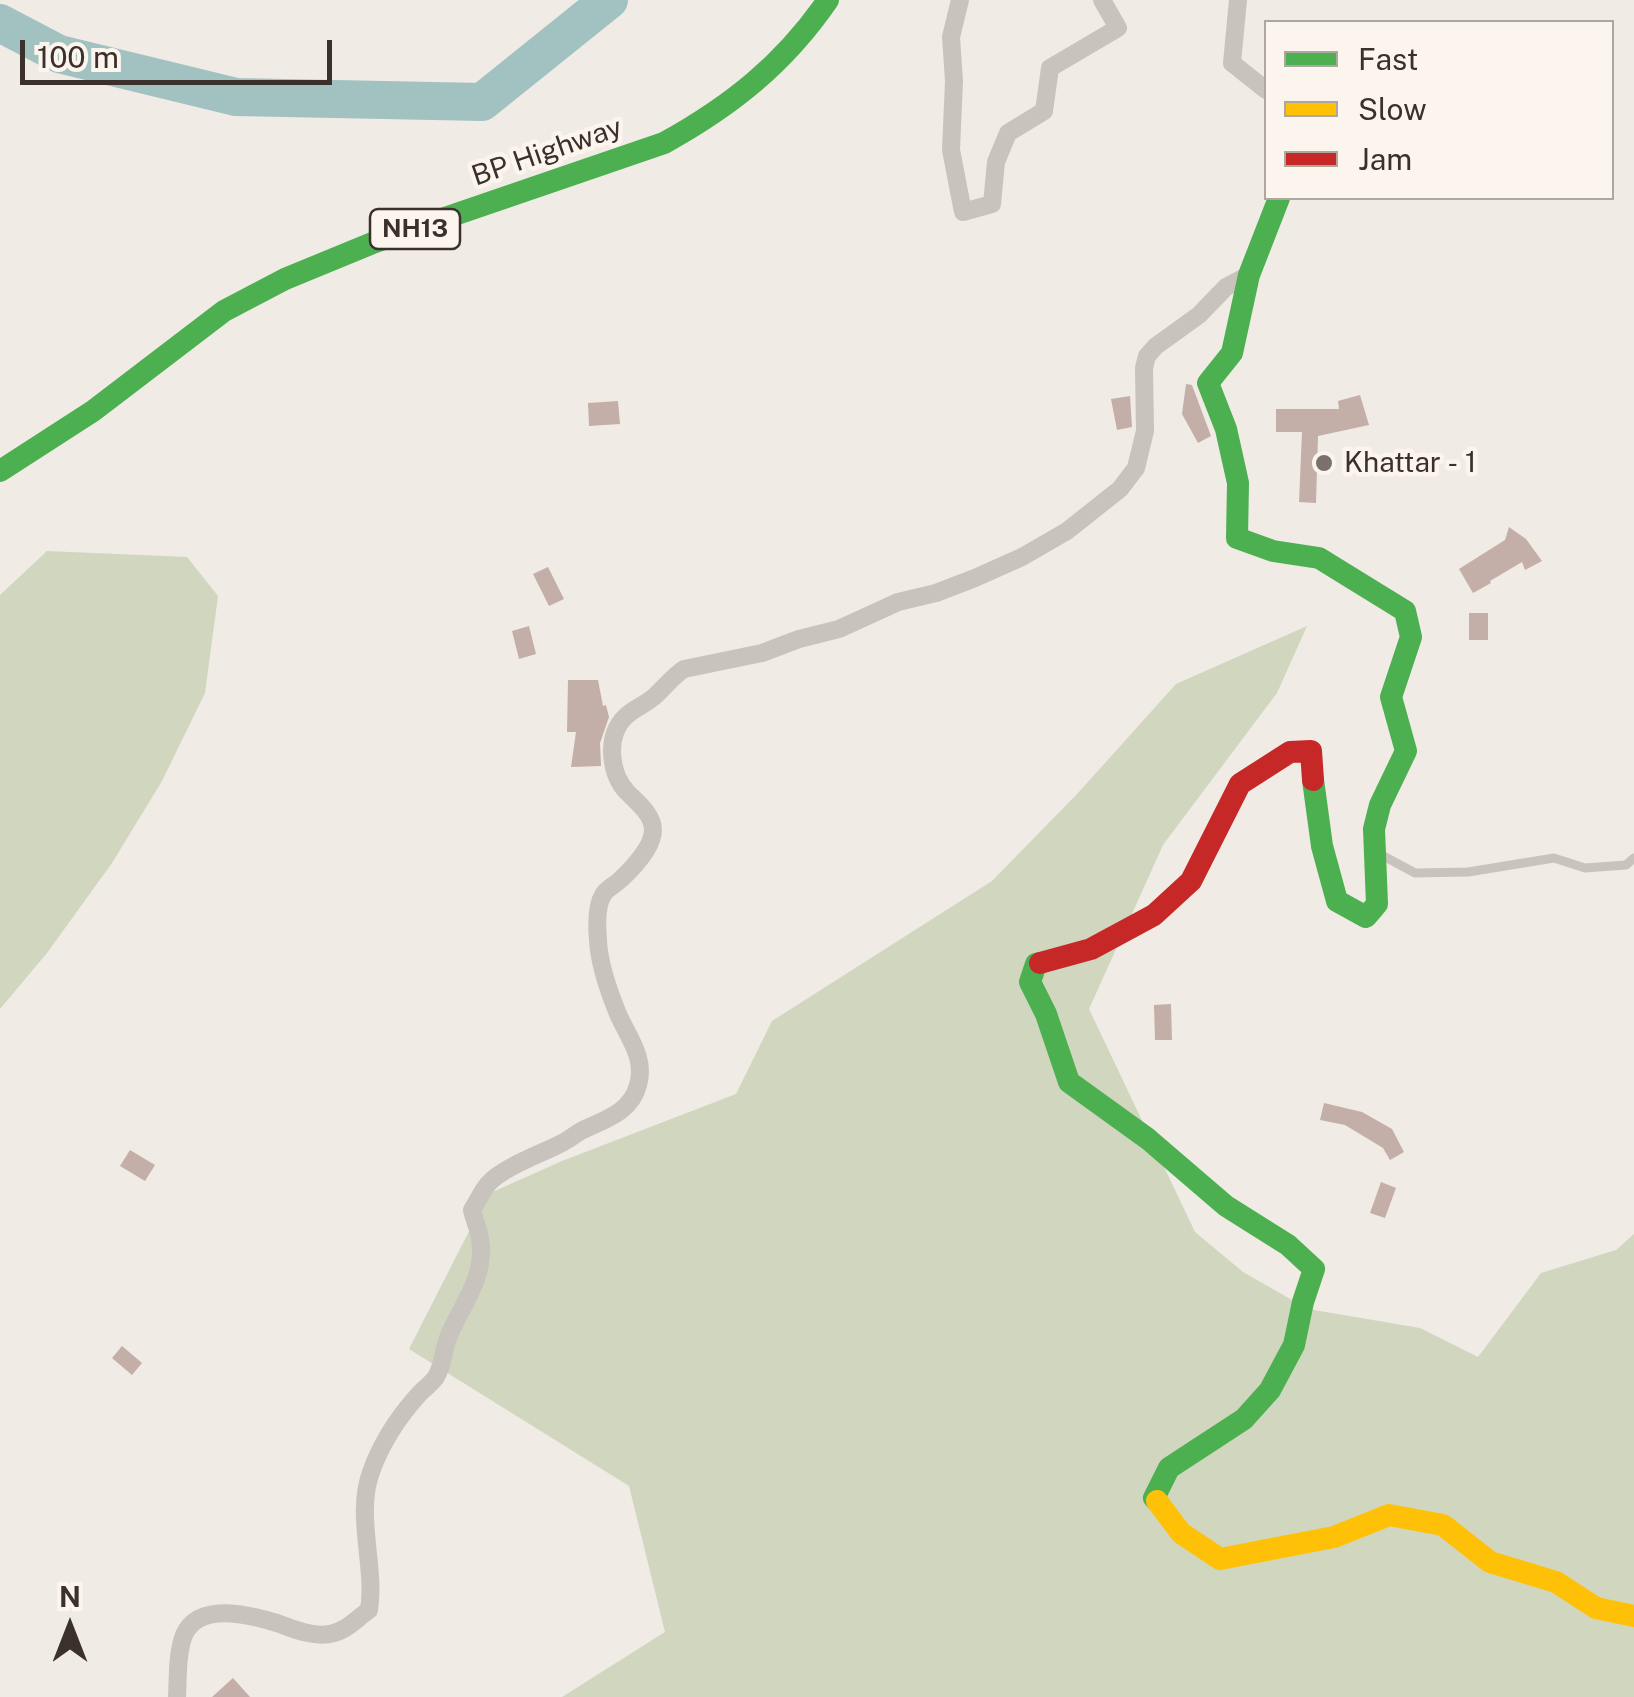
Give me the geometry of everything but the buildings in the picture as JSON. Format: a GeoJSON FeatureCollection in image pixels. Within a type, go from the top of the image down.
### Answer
{"type":"FeatureCollection","features":[{"type":"Feature","properties":{"kind":"main road","name":"BP Highway"},"geometry":{"type":"LineString","coordinates":[[0,471],[93,411],[224,311],[285,279],[375,242],[664,142],[693,126],[737,98],[788,50],[828,0]]}},
{"type":"Feature","properties":{"kind":"main road"},"geometry":{"type":"LineString","coordinates":[[1279,200],[1250,275],[1232,353],[1208,383],[1226,429],[1238,483],[1238,538],[1272,550],[1319,558],[1405,611],[1411,637],[1390,696],[1406,751],[1380,805],[1374,829],[1377,904],[1366,917],[1337,901],[1325,867],[1313,799],[1311,752],[1290,752],[1240,784],[1191,881],[1154,915],[1092,949],[1036,964],[1030,982],[1046,1014],[1068,1082],[1148,1140],[1226,1206],[1288,1246],[1314,1269],[1294,1345],[1270,1390],[1244,1419],[1170,1468],[1154,1498],[1180,1533],[1220,1559],[1334,1538],[1389,1516],[1443,1525],[1490,1562],[1556,1582],[1596,1608],[1634,1616]]}},
{"type":"Feature","properties":{"kind":"street"},"geometry":{"type":"LineString","coordinates":[[960,0],[950,36],[954,81],[950,150],[963,212],[992,204],[996,162],[1008,133],[1044,111],[1050,68],[1118,28],[1102,0]]}},
{"type":"Feature","properties":{"kind":"street"},"geometry":{"type":"LineString","coordinates":[[1238,0],[1232,64],[1264,88]]}},
{"type":"Feature","properties":{"kind":"street"},"geometry":{"type":"LineString","coordinates":[[176,1697],[184,1637],[190,1626],[202,1618],[227,1613],[319,1635],[346,1629],[369,1610],[372,1590],[366,1527],[370,1475],[390,1433],[439,1372],[450,1334],[478,1275],[482,1250],[472,1210],[488,1183],[576,1133],[611,1118],[638,1088],[637,1050],[619,1016],[598,944],[603,895],[632,867],[654,833],[652,820],[626,791],[613,769],[613,743],[622,719],[656,696],[684,668],[762,653],[799,638],[838,629],[898,602],[975,578],[1067,531],[1120,490],[1136,468],[1146,431],[1147,356],[1200,316],[1226,287],[1250,275]]}},
{"type":"Feature","properties":{"kind":"lane"},"geometry":{"type":"LineString","coordinates":[[1376,852],[1415,873],[1468,872],[1554,858],[1585,868],[1626,866],[1634,858]]}},
{"type":"Feature","properties":{"kind":"green space"},"geometry":{"type":"Polygon","coordinates":[[[47,551],[187,557],[218,596],[205,693],[162,781],[112,863],[47,953],[0,1009],[0,595],[47,551]]]}},
{"type":"Feature","properties":{"kind":"green space"},"geometry":{"type":"Polygon","coordinates":[[[1307,626],[1277,693],[1163,845],[1089,1009],[1195,1232],[1243,1272],[1308,1309],[1420,1328],[1478,1357],[1541,1273],[1616,1250],[1634,1234],[1634,1697],[562,1697],[665,1632],[629,1486],[409,1349],[488,1194],[736,1094],[772,1021],[992,881],[1176,684],[1307,626]]]}},
{"type":"Feature","properties":{"kind":"waterway"},"geometry":{"type":"LineString","coordinates":[[0,23],[59,54],[236,97],[482,102],[609,0]]}},
{"type":"Feature","properties":{"kind":"traffic: fast"},"geometry":{"type":"LineString","coordinates":[[0,471],[93,411],[224,311],[285,279],[375,242],[664,143],[755,82],[793,44],[828,0]]}},
{"type":"Feature","properties":{"kind":"traffic: fast"},"geometry":{"type":"LineString","coordinates":[[1278,200],[1249,275],[1232,353],[1208,383],[1226,429],[1238,483],[1237,538],[1273,551],[1319,558],[1405,611],[1411,637],[1391,697],[1406,751],[1380,805],[1374,829],[1377,904],[1366,917],[1337,901],[1322,846],[1313,780]]}},
{"type":"Feature","properties":{"kind":"traffic: fast"},"geometry":{"type":"LineString","coordinates":[[1040,963],[1036,964],[1030,982],[1046,1014],[1069,1082],[1148,1139],[1226,1206],[1288,1245],[1314,1269],[1294,1345],[1270,1390],[1244,1419],[1169,1468],[1154,1498],[1157,1501]]}},
{"type":"Feature","properties":{"kind":"traffic: slow"},"geometry":{"type":"LineString","coordinates":[[1157,1501],[1181,1533],[1220,1559],[1334,1537],[1389,1515],[1443,1525],[1490,1562],[1556,1582],[1596,1608],[1634,1616]]}},
{"type":"Feature","properties":{"kind":"traffic: jam"},"geometry":{"type":"LineString","coordinates":[[1040,963],[1091,949],[1154,915],[1191,881],[1240,784],[1290,752],[1311,751],[1313,780]]}},
{"type":"Feature","properties":{"kind":"place","name":"Khattar - 1"},"geometry":{"type":"Point","coordinates":[1324,463]}}]}
